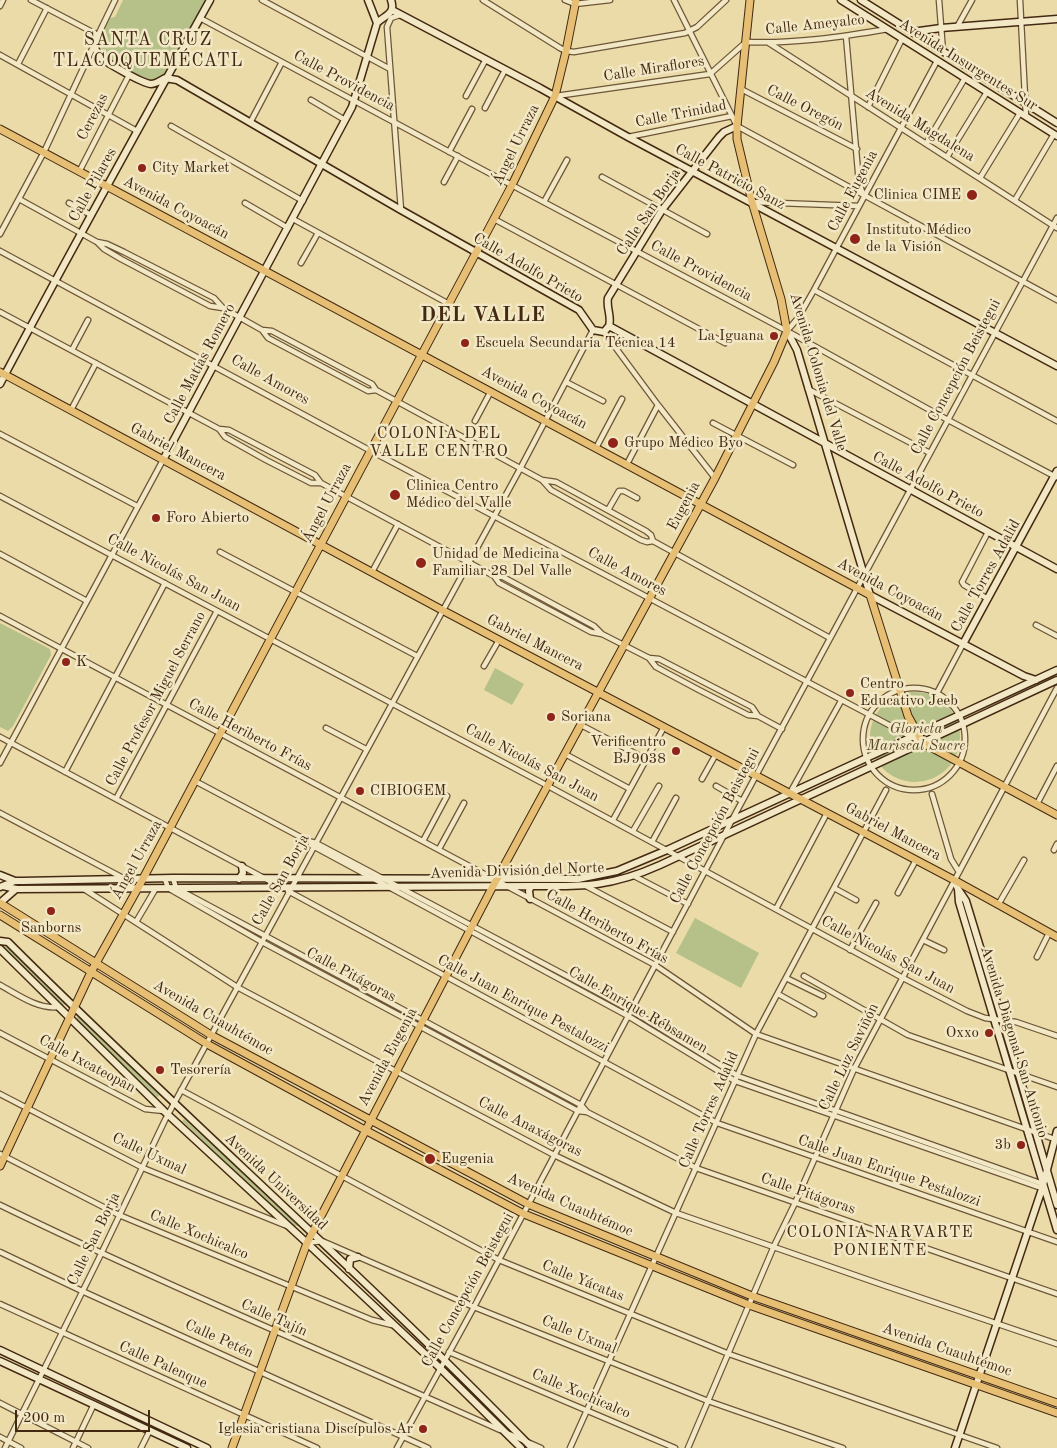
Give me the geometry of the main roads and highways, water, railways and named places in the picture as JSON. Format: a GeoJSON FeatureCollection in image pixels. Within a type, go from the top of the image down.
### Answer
{"type":"FeatureCollection","features":[{"type":"Feature","properties":{"kind":"main road","name":"Avenida Colonia del Valle"},"geometry":{"type":"LineString","coordinates":[[750,0],[741,90],[734,116],[737,126],[737,139],[752,202],[781,299],[787,330]]}},
{"type":"Feature","properties":{"kind":"main road","name":"Ángel Urraza"},"geometry":{"type":"LineString","coordinates":[[2,1155],[27,1108],[91,972],[143,880],[512,185],[555,96],[575,2]]}},
{"type":"Feature","properties":{"kind":"main road","name":"Avenida Coyoacán"},"geometry":{"type":"LineString","coordinates":[[0,129],[870,595]]}},
{"type":"Feature","properties":{"kind":"main road","name":"Eugenia"},"geometry":{"type":"LineString","coordinates":[[599,692],[715,478],[774,362],[787,330]]}},
{"type":"Feature","properties":{"kind":"main road","name":"Gabriel Mancera"},"geometry":{"type":"LineString","coordinates":[[2,374],[498,640],[954,880],[1057,937]]}},
{"type":"Feature","properties":{"kind":"main road","name":"Avenida Colonia del Valle"},"geometry":{"type":"LineString","coordinates":[[870,595],[915,736],[923,744],[1057,815]]}},
{"type":"Feature","properties":{"kind":"main road","name":"Avenida Eugenia"},"geometry":{"type":"LineString","coordinates":[[232,1448],[307,1243],[471,928],[599,692]]}},
{"type":"Feature","properties":{"kind":"main road","name":"Avenida Cuauhtémoc"},"geometry":{"type":"LineString","coordinates":[[0,903],[211,1035],[528,1204],[752,1296],[1057,1403]]}},
{"type":"Feature","properties":{"kind":"main road","name":"Avenida Cuauhtémoc"},"geometry":{"type":"LineString","coordinates":[[0,915],[207,1044],[524,1214],[749,1305],[1057,1414]]}},
{"type":"Feature","properties":{"kind":"main road"},"geometry":{"type":"LineString","coordinates":[[0,1166],[2,1155]]}},
{"type":"Feature","properties":{"kind":"place","name":"City Market"},"geometry":{"type":"Point","coordinates":[142,168]}},
{"type":"Feature","properties":{"kind":"place","name":"Clinica CIME"},"geometry":{"type":"Point","coordinates":[972,195]}},
{"type":"Feature","properties":{"kind":"place","name":"Instituto Médico de la Visión"},"geometry":{"type":"Point","coordinates":[855,239]}},
{"type":"Feature","properties":{"kind":"place","name":"La Iguana"},"geometry":{"type":"Point","coordinates":[774,336]}},
{"type":"Feature","properties":{"kind":"place","name":"Escuela Secundaria Técnica 14"},"geometry":{"type":"Point","coordinates":[465,343]}},
{"type":"Feature","properties":{"kind":"place","name":"Grupo Médico Byo"},"geometry":{"type":"Point","coordinates":[613,443]}},
{"type":"Feature","properties":{"kind":"place","name":"Clinica Centro Médico del Valle"},"geometry":{"type":"Point","coordinates":[395,495]}},
{"type":"Feature","properties":{"kind":"place","name":"Foro Abierto"},"geometry":{"type":"Point","coordinates":[156,518]}},
{"type":"Feature","properties":{"kind":"place","name":"Unidad de Medicina Familiar 28 Del Valle"},"geometry":{"type":"Point","coordinates":[421,563]}},
{"type":"Feature","properties":{"kind":"place","name":"K"},"geometry":{"type":"Point","coordinates":[66,662]}},
{"type":"Feature","properties":{"kind":"place","name":"Centro Educativo Jeeb"},"geometry":{"type":"Point","coordinates":[850,693]}},
{"type":"Feature","properties":{"kind":"place","name":"Soriana"},"geometry":{"type":"Point","coordinates":[551,717]}},
{"type":"Feature","properties":{"kind":"place","name":"Verificentro BJ9038"},"geometry":{"type":"Point","coordinates":[676,751]}},
{"type":"Feature","properties":{"kind":"place","name":"CIBIOGEM"},"geometry":{"type":"Point","coordinates":[360,791]}},
{"type":"Feature","properties":{"kind":"place","name":"Sanborns"},"geometry":{"type":"Point","coordinates":[51,911]}},
{"type":"Feature","properties":{"kind":"place","name":"Oxxo"},"geometry":{"type":"Point","coordinates":[989,1033]}},
{"type":"Feature","properties":{"kind":"place","name":"Tesorería"},"geometry":{"type":"Point","coordinates":[160,1070]}},
{"type":"Feature","properties":{"kind":"place","name":"3b"},"geometry":{"type":"Point","coordinates":[1021,1145]}},
{"type":"Feature","properties":{"kind":"place","name":"Eugenia"},"geometry":{"type":"Point","coordinates":[430,1159]}},
{"type":"Feature","properties":{"kind":"place","name":"Iglesia cristiana Discípulos Ar"},"geometry":{"type":"Point","coordinates":[423,1429]}},
{"type":"Feature","properties":{"kind":"district","name":"SANTA CRUZ TLACOQUEMÉCATL"},"geometry":{"type":"Point","coordinates":[148,50]}},
{"type":"Feature","properties":{"kind":"district","name":"DEL VALLE"},"geometry":{"type":"Point","coordinates":[483,316]}},
{"type":"Feature","properties":{"kind":"district","name":"COLONIA DEL VALLE CENTRO"},"geometry":{"type":"Point","coordinates":[439,443]}},
{"type":"Feature","properties":{"kind":"district","name":"COLONIA NARVARTE PONIENTE"},"geometry":{"type":"Point","coordinates":[880,1242]}},
{"type":"Feature","properties":{"kind":"park label","name":"Glorieta Mariscal Sucre"},"geometry":{"type":"Point","coordinates":[916,738]}}]}
